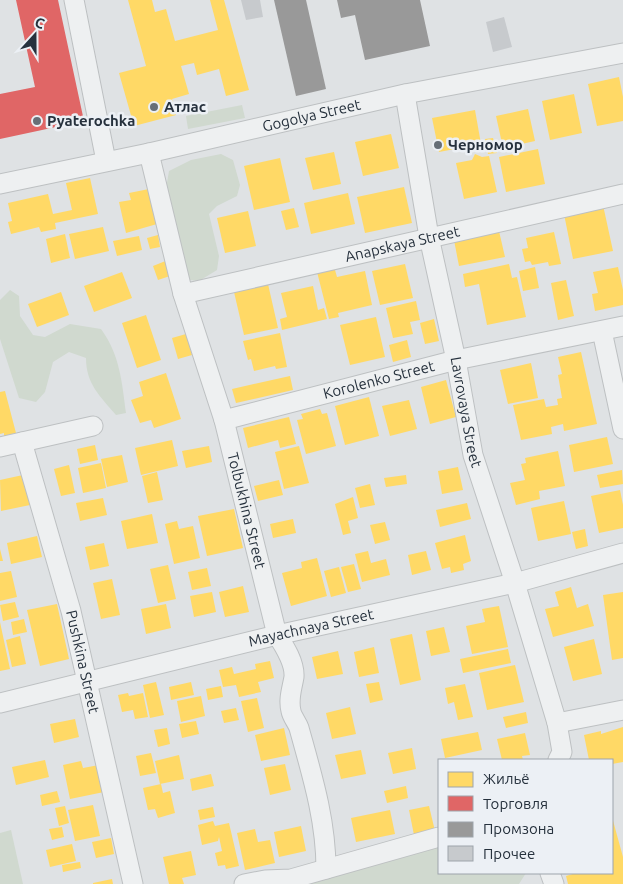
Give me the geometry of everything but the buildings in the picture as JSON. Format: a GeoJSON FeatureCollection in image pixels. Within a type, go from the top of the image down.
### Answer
{"type":"FeatureCollection","features":[{"type":"Feature","properties":{"kind":"street"},"geometry":{"type":"LineString","coordinates":[[74,0],[106,161]]}},
{"type":"Feature","properties":{"kind":"street","name":"Gogolya Street"},"geometry":{"type":"LineString","coordinates":[[0,184],[149,153],[405,94],[623,52]]}},
{"type":"Feature","properties":{"kind":"street","name":"Lavrovaya Street"},"geometry":{"type":"LineString","coordinates":[[405,94],[429,236],[456,360],[473,455],[515,583],[557,723],[562,752],[558,759]]}},
{"type":"Feature","properties":{"kind":"street","name":"Tolbukhina Street"},"geometry":{"type":"LineString","coordinates":[[149,153],[183,294],[224,420],[277,635],[288,652],[294,675],[290,696],[291,712],[298,725],[319,803],[326,837],[326,869]]}},
{"type":"Feature","properties":{"kind":"street","name":"Anapskaya Street"},"geometry":{"type":"LineString","coordinates":[[183,294],[429,236],[623,194]]}},
{"type":"Feature","properties":{"kind":"street","name":"Korolenko Street"},"geometry":{"type":"LineString","coordinates":[[224,420],[456,360],[623,326]]}},
{"type":"Feature","properties":{"kind":"street"},"geometry":{"type":"LineString","coordinates":[[602,330],[623,429]]}},
{"type":"Feature","properties":{"kind":"street"},"geometry":{"type":"LineString","coordinates":[[0,447],[93,426]]}},
{"type":"Feature","properties":{"kind":"street","name":"Pushkina Street"},"geometry":{"type":"LineString","coordinates":[[22,442],[71,611],[133,884]]}},
{"type":"Feature","properties":{"kind":"street","name":"Mayachnaya Street"},"geometry":{"type":"LineString","coordinates":[[0,703],[277,635],[515,583],[623,553]]}},
{"type":"Feature","properties":{"kind":"street"},"geometry":{"type":"LineString","coordinates":[[557,723],[623,710]]}},
{"type":"Feature","properties":{"kind":"street"},"geometry":{"type":"LineString","coordinates":[[244,884],[264,880],[291,879],[438,837]]}},
{"type":"Feature","properties":{"kind":"shaded area"},"geometry":{"type":"Polygon","coordinates":[[[242,105],[245,118],[188,129],[186,116],[242,105]]]}},
{"type":"Feature","properties":{"kind":"shaded area"},"geometry":{"type":"Polygon","coordinates":[[[221,154],[233,160],[240,185],[237,196],[217,206],[209,214],[219,256],[217,270],[199,281],[190,280],[181,263],[181,245],[165,194],[169,171],[191,160],[221,154]]]}},
{"type":"Feature","properties":{"kind":"shaded area"},"geometry":{"type":"Polygon","coordinates":[[[10,290],[19,296],[20,316],[33,335],[45,337],[70,324],[101,329],[116,359],[126,413],[116,415],[91,382],[88,375],[86,358],[69,352],[53,362],[45,392],[36,402],[19,398],[0,339],[0,300],[10,290]]]}},
{"type":"Feature","properties":{"kind":"shaded area"},"geometry":{"type":"Polygon","coordinates":[[[11,830],[23,884],[0,884],[0,833],[11,830]]]}},
{"type":"Feature","properties":{"kind":"shaded area"},"geometry":{"type":"Polygon","coordinates":[[[438,847],[438,874],[525,874],[519,884],[309,884],[438,847]]]}},
{"type":"Feature","properties":{"kind":"place","name":"Атлас"},"geometry":{"type":"Point","coordinates":[154,107]}},
{"type":"Feature","properties":{"kind":"place","name":"Pyaterochka"},"geometry":{"type":"Point","coordinates":[37,121]}},
{"type":"Feature","properties":{"kind":"place","name":"Черномор"},"geometry":{"type":"Point","coordinates":[438,145]}}]}
